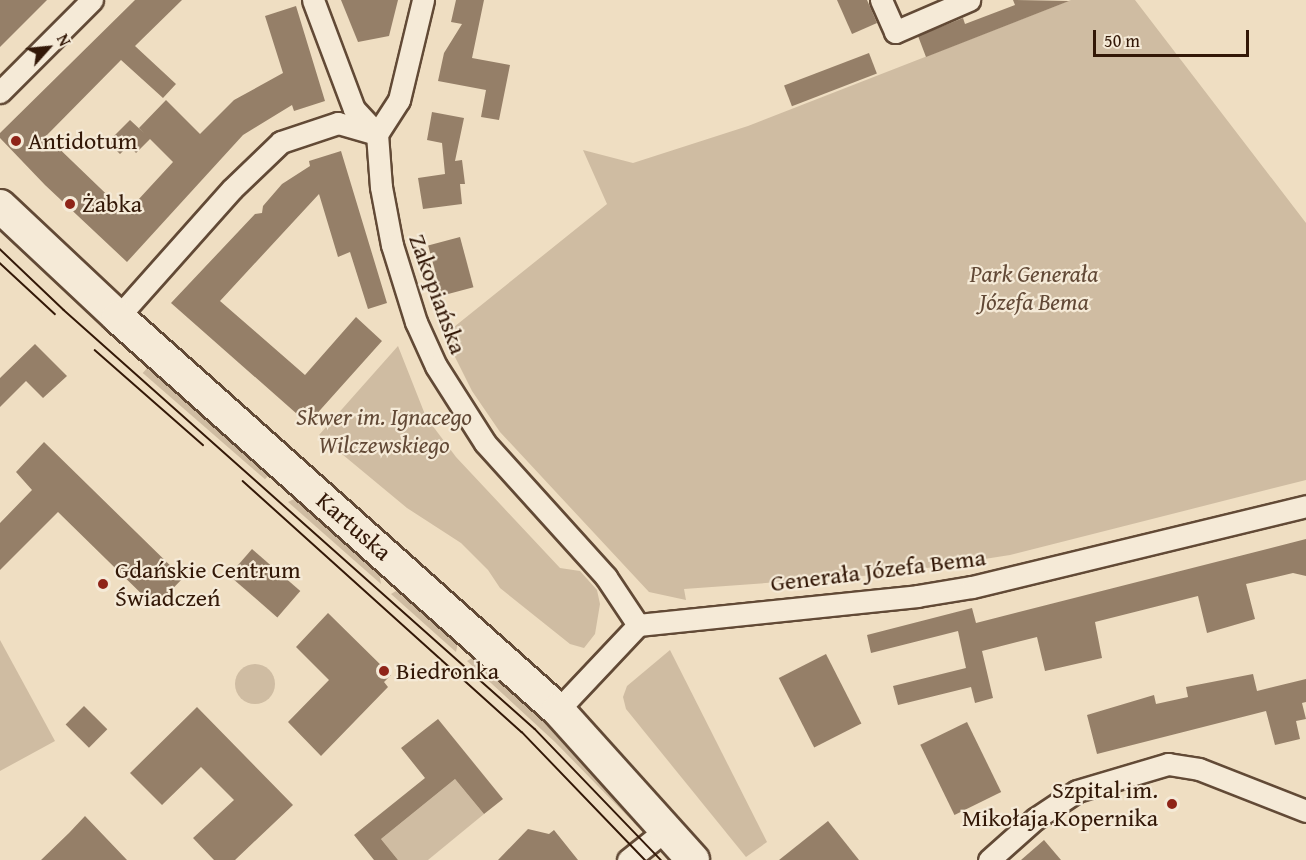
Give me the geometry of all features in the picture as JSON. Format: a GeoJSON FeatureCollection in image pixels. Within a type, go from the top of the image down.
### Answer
{"type":"FeatureCollection","features":[{"type":"Feature","properties":{"kind":"main road","name":"Kartuska"},"geometry":{"type":"LineString","coordinates":[[0,206],[118,317],[558,710],[693,860]]}},
{"type":"Feature","properties":{"kind":"street"},"geometry":{"type":"LineString","coordinates":[[0,92],[92,0]]}},
{"type":"Feature","properties":{"kind":"street"},"geometry":{"type":"LineString","coordinates":[[313,0],[354,109],[377,134]]}},
{"type":"Feature","properties":{"kind":"street"},"geometry":{"type":"LineString","coordinates":[[377,134],[399,100],[423,0]]}},
{"type":"Feature","properties":{"kind":"street"},"geometry":{"type":"LineString","coordinates":[[881,0],[895,32],[969,0]]}},
{"type":"Feature","properties":{"kind":"street"},"geometry":{"type":"LineString","coordinates":[[118,317],[232,189],[281,142],[338,123],[377,134]]}},
{"type":"Feature","properties":{"kind":"street","name":"Zakopiańska"},"geometry":{"type":"LineString","coordinates":[[377,134],[381,187],[392,245],[416,322],[436,366],[484,443],[606,577],[638,624]]}},
{"type":"Feature","properties":{"kind":"street","name":"Generała Józefa Bema"},"geometry":{"type":"LineString","coordinates":[[638,624],[961,589],[1306,506]]}},
{"type":"Feature","properties":{"kind":"street"},"geometry":{"type":"LineString","coordinates":[[558,710],[638,624]]}},
{"type":"Feature","properties":{"kind":"street"},"geometry":{"type":"LineString","coordinates":[[989,860],[1035,819],[1077,791],[1168,764],[1199,769],[1306,811]]}},
{"type":"Feature","properties":{"kind":"street"},"geometry":{"type":"LineString","coordinates":[[628,860],[666,829]]}},
{"type":"Feature","properties":{"kind":"green space","name":"Park Generała Józefa Bema"},"geometry":{"type":"Polygon","coordinates":[[[1071,0],[1135,0],[1306,223],[1306,480],[1010,555],[889,574],[684,589],[686,600],[649,592],[500,432],[472,391],[444,335],[607,204],[583,150],[633,163],[748,126],[1071,0]]]}},
{"type":"Feature","properties":{"kind":"green space","name":"Skwer im. Ignacego Wilczewskiego"},"geometry":{"type":"Polygon","coordinates":[[[398,346],[426,417],[456,457],[560,568],[580,571],[597,590],[600,604],[595,634],[584,648],[570,644],[500,588],[488,570],[461,543],[407,508],[319,435],[398,346]]]}},
{"type":"Feature","properties":{"kind":"green space"},"geometry":{"type":"Polygon","coordinates":[[[148,367],[270,473],[265,479],[143,373],[148,367]]]}},
{"type":"Feature","properties":{"kind":"green space"},"geometry":{"type":"Polygon","coordinates":[[[294,499],[379,572],[381,584],[288,502],[294,499]]]}},
{"type":"Feature","properties":{"kind":"green space"},"geometry":{"type":"Polygon","coordinates":[[[396,591],[458,642],[456,652],[391,594],[396,591]]]}},
{"type":"Feature","properties":{"kind":"green space"},"geometry":{"type":"Polygon","coordinates":[[[0,640],[55,741],[0,771],[0,640]]]}},
{"type":"Feature","properties":{"kind":"green space"},"geometry":{"type":"Polygon","coordinates":[[[670,650],[767,842],[746,857],[626,709],[623,697],[627,686],[670,650]]]}},
{"type":"Feature","properties":{"kind":"green space"},"geometry":{"type":"Polygon","coordinates":[[[472,658],[539,717],[632,813],[638,827],[555,742],[467,661],[472,658]]]}},
{"type":"Feature","properties":{"kind":"green space"},"geometry":{"type":"Polygon","coordinates":[[[255,664],[269,670],[275,684],[269,698],[255,704],[241,698],[235,684],[241,670],[255,664]]]}},
{"type":"Feature","properties":{"kind":"green space"},"geometry":{"type":"Polygon","coordinates":[[[455,779],[484,814],[428,860],[398,860],[381,839],[455,779]]]}},
{"type":"Feature","properties":{"kind":"building"},"geometry":{"type":"Polygon","coordinates":[[[0,0],[47,0],[0,47],[0,0]]]}},
{"type":"Feature","properties":{"kind":"building"},"geometry":{"type":"Polygon","coordinates":[[[135,0],[182,0],[135,46],[176,84],[163,98],[121,60],[46,136],[126,213],[173,162],[150,139],[136,153],[129,145],[120,154],[108,142],[130,120],[144,133],[139,128],[166,100],[200,134],[234,100],[283,73],[265,16],[296,6],[325,101],[294,111],[292,105],[243,135],[127,262],[45,185],[0,138],[0,133],[135,0]]]}},
{"type":"Feature","properties":{"kind":"building"},"geometry":{"type":"Polygon","coordinates":[[[341,0],[398,0],[389,36],[358,42],[341,0]]]}},
{"type":"Feature","properties":{"kind":"building"},"geometry":{"type":"Polygon","coordinates":[[[456,0],[484,0],[472,58],[510,65],[499,120],[481,117],[486,90],[438,81],[444,53],[462,24],[451,22],[456,0]]]}},
{"type":"Feature","properties":{"kind":"building"},"geometry":{"type":"Polygon","coordinates":[[[837,0],[867,0],[877,23],[852,34],[837,0]]]}},
{"type":"Feature","properties":{"kind":"building"},"geometry":{"type":"Polygon","coordinates":[[[1013,0],[1069,1],[926,57],[918,36],[963,18],[965,24],[1015,5],[1013,0]]]}},
{"type":"Feature","properties":{"kind":"building"},"geometry":{"type":"Polygon","coordinates":[[[869,53],[877,74],[792,106],[784,86],[869,53]]]}},
{"type":"Feature","properties":{"kind":"building"},"geometry":{"type":"Polygon","coordinates":[[[432,112],[464,118],[455,161],[462,160],[465,184],[460,184],[462,204],[423,209],[418,178],[445,174],[442,143],[427,140],[432,112]]]}},
{"type":"Feature","properties":{"kind":"building"},"geometry":{"type":"Polygon","coordinates":[[[341,151],[387,303],[368,309],[350,252],[338,257],[319,194],[220,301],[305,375],[356,317],[382,341],[313,418],[303,407],[297,414],[171,303],[255,214],[262,213],[263,206],[282,184],[310,166],[309,161],[341,151]]]}},
{"type":"Feature","properties":{"kind":"building"},"geometry":{"type":"Polygon","coordinates":[[[460,237],[473,287],[442,296],[428,246],[460,237]]]}},
{"type":"Feature","properties":{"kind":"building"},"geometry":{"type":"Polygon","coordinates":[[[35,344],[67,376],[43,398],[26,381],[0,407],[0,378],[35,344]]]}},
{"type":"Feature","properties":{"kind":"building"},"geometry":{"type":"Polygon","coordinates":[[[44,442],[183,578],[155,607],[58,512],[0,570],[0,523],[32,490],[16,472],[44,442]]]}},
{"type":"Feature","properties":{"kind":"building"},"geometry":{"type":"Polygon","coordinates":[[[1306,539],[1306,576],[1293,573],[1246,584],[1255,619],[1207,633],[1198,596],[1095,622],[1102,658],[1045,671],[1037,637],[982,651],[993,698],[975,703],[971,687],[898,705],[893,686],[966,668],[958,631],[871,653],[867,635],[972,608],[976,623],[1306,539]]]}},
{"type":"Feature","properties":{"kind":"building"},"geometry":{"type":"Polygon","coordinates":[[[252,549],[300,591],[277,617],[229,575],[252,549]]]}},
{"type":"Feature","properties":{"kind":"building"},"geometry":{"type":"Polygon","coordinates":[[[328,613],[391,675],[384,682],[388,687],[321,756],[288,722],[329,680],[296,647],[328,613]]]}},
{"type":"Feature","properties":{"kind":"building"},"geometry":{"type":"Polygon","coordinates":[[[826,654],[861,723],[814,748],[779,678],[826,654]]]}},
{"type":"Feature","properties":{"kind":"building"},"geometry":{"type":"Polygon","coordinates":[[[1253,674],[1257,691],[1306,679],[1306,702],[1302,703],[1306,719],[1296,721],[1300,739],[1275,745],[1266,711],[1097,754],[1087,715],[1154,695],[1156,704],[1188,697],[1186,687],[1253,674]]]}},
{"type":"Feature","properties":{"kind":"building"},"geometry":{"type":"Polygon","coordinates":[[[84,706],[107,729],[89,748],[66,724],[84,706]]]}},
{"type":"Feature","properties":{"kind":"building"},"geometry":{"type":"Polygon","coordinates":[[[197,707],[293,805],[235,860],[214,860],[193,838],[234,800],[201,767],[162,805],[130,773],[197,707]]]}},
{"type":"Feature","properties":{"kind":"building"},"geometry":{"type":"Polygon","coordinates":[[[438,719],[503,799],[484,814],[455,779],[381,839],[398,860],[374,860],[354,835],[425,778],[401,748],[438,719]]]}},
{"type":"Feature","properties":{"kind":"building"},"geometry":{"type":"Polygon","coordinates":[[[967,722],[1001,792],[954,815],[920,745],[967,722]]]}},
{"type":"Feature","properties":{"kind":"building"},"geometry":{"type":"Polygon","coordinates":[[[85,816],[127,860],[41,860],[69,833],[85,816]]]}},
{"type":"Feature","properties":{"kind":"building"},"geometry":{"type":"Polygon","coordinates":[[[828,821],[859,860],[779,860],[828,821]]]}},
{"type":"Feature","properties":{"kind":"building"},"geometry":{"type":"Polygon","coordinates":[[[528,829],[549,834],[554,830],[578,860],[498,860],[528,829]]]}},
{"type":"Feature","properties":{"kind":"building"},"geometry":{"type":"Polygon","coordinates":[[[1044,840],[1061,860],[1021,860],[1044,840]]]}},
{"type":"Feature","properties":{"kind":"tram line"},"geometry":{"type":"LineString","coordinates":[[0,249],[64,310],[535,729],[661,860]]}},
{"type":"Feature","properties":{"kind":"tram line"},"geometry":{"type":"LineString","coordinates":[[0,263],[55,314]]}},
{"type":"Feature","properties":{"kind":"tram line"},"geometry":{"type":"LineString","coordinates":[[95,350],[203,445]]}},
{"type":"Feature","properties":{"kind":"tram line"},"geometry":{"type":"LineString","coordinates":[[243,481],[522,732],[645,860]]}},
{"type":"Feature","properties":{"kind":"place","name":"Antidotum"},"geometry":{"type":"Point","coordinates":[16,141]}},
{"type":"Feature","properties":{"kind":"place","name":"Żabka"},"geometry":{"type":"Point","coordinates":[70,204]}},
{"type":"Feature","properties":{"kind":"place","name":"Gdańskie Centrum Świadczeń"},"geometry":{"type":"Point","coordinates":[103,584]}},
{"type":"Feature","properties":{"kind":"place","name":"Biedronka"},"geometry":{"type":"Point","coordinates":[384,671]}},
{"type":"Feature","properties":{"kind":"place","name":"Szpital im. Mikołaja Kopernika"},"geometry":{"type":"Point","coordinates":[1172,804]}}]}
